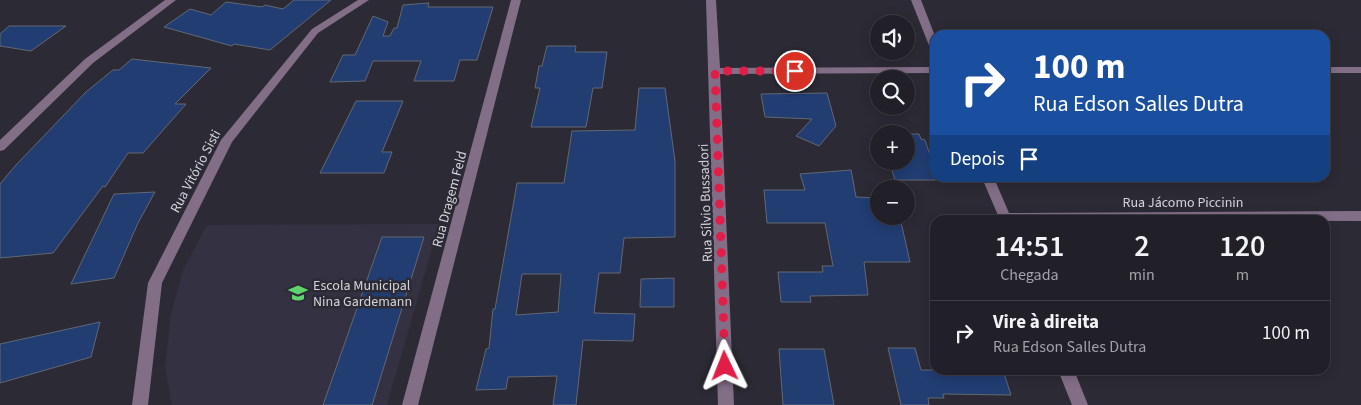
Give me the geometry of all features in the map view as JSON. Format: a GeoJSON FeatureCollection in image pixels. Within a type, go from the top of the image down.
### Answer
{"type":"FeatureCollection","features":[{"type":"Feature","properties":{"kind":"street"},"geometry":{"type":"LineString","coordinates":[[0,147],[88,62],[170,0]]}},
{"type":"Feature","properties":{"kind":"street","name":"Rua Vitório Sisti"},"geometry":{"type":"LineString","coordinates":[[140,405],[154,283],[227,140],[315,31],[364,0]]}},
{"type":"Feature","properties":{"kind":"street","name":"Rua Dragem Feld"},"geometry":{"type":"LineString","coordinates":[[410,405],[516,0]]}},
{"type":"Feature","properties":{"kind":"street","name":"Rua Sílvio Bussadori"},"geometry":{"type":"LineString","coordinates":[[711,0],[726,405]]}},
{"type":"Feature","properties":{"kind":"street"},"geometry":{"type":"LineString","coordinates":[[916,0],[930,35]]}},
{"type":"Feature","properties":{"kind":"street"},"geometry":{"type":"LineString","coordinates":[[715,71],[930,70]]}},
{"type":"Feature","properties":{"kind":"street"},"geometry":{"type":"LineString","coordinates":[[1330,70],[1361,70]]}},
{"type":"Feature","properties":{"kind":"street"},"geometry":{"type":"LineString","coordinates":[[990,182],[1003,215]]}},
{"type":"Feature","properties":{"kind":"street","name":"Rua Jácomo Piccinin"},"geometry":{"type":"LineString","coordinates":[[1330,216],[1361,216]]}},
{"type":"Feature","properties":{"kind":"street"},"geometry":{"type":"LineString","coordinates":[[1068,375],[1080,405]]}},
{"type":"Feature","properties":{"kind":"shaded area","name":"Escola Municipal Nina Gardemann"},"geometry":{"type":"Polygon","coordinates":[[[439,224],[387,405],[172,405],[165,366],[171,315],[183,270],[207,225],[439,224]]]}},
{"type":"Feature","properties":{"kind":"building"},"geometry":{"type":"Polygon","coordinates":[[[294,0],[331,0],[270,50],[234,44],[232,46],[164,27],[190,9],[211,15],[226,2],[262,7],[265,5],[283,9],[294,0]]]}},
{"type":"Feature","properties":{"kind":"building"},"geometry":{"type":"Polygon","coordinates":[[[429,3],[428,7],[493,7],[477,60],[460,60],[454,81],[414,81],[421,61],[373,61],[365,81],[330,82],[343,55],[355,55],[373,16],[388,22],[383,36],[390,36],[394,28],[397,28],[403,5],[429,3]]]}},
{"type":"Feature","properties":{"kind":"building"},"geometry":{"type":"Polygon","coordinates":[[[9,26],[66,26],[31,51],[0,46],[0,34],[9,26]]]}},
{"type":"Feature","properties":{"kind":"building"},"geometry":{"type":"Polygon","coordinates":[[[547,46],[576,46],[575,52],[607,52],[602,88],[593,88],[586,127],[531,127],[540,88],[535,88],[539,66],[542,66],[547,46]]]}},
{"type":"Feature","properties":{"kind":"building"},"geometry":{"type":"Polygon","coordinates":[[[132,59],[211,68],[175,104],[186,104],[143,153],[128,153],[105,187],[103,186],[53,253],[0,258],[0,184],[86,92],[113,70],[119,70],[132,59]]]}},
{"type":"Feature","properties":{"kind":"building"},"geometry":{"type":"Polygon","coordinates":[[[639,88],[665,88],[675,161],[675,237],[624,238],[620,273],[599,273],[594,313],[635,314],[633,341],[583,340],[576,405],[553,405],[557,376],[508,377],[506,389],[476,390],[486,349],[489,348],[493,309],[495,309],[517,183],[564,183],[572,131],[635,130],[639,88]],[[522,274],[516,315],[558,312],[561,274],[522,274]]]}},
{"type":"Feature","properties":{"kind":"building"},"geometry":{"type":"Polygon","coordinates":[[[827,93],[836,126],[819,146],[796,136],[812,119],[765,117],[761,94],[827,93]]]}},
{"type":"Feature","properties":{"kind":"building"},"geometry":{"type":"Polygon","coordinates":[[[356,101],[403,101],[382,152],[392,152],[384,173],[320,173],[356,101]]]}},
{"type":"Feature","properties":{"kind":"building"},"geometry":{"type":"Polygon","coordinates":[[[915,134],[919,134],[921,139],[925,140],[930,155],[930,180],[895,180],[892,170],[915,170],[915,134]]]}},
{"type":"Feature","properties":{"kind":"building"},"geometry":{"type":"Polygon","coordinates":[[[851,170],[856,197],[870,198],[870,225],[902,225],[910,262],[864,262],[868,295],[810,296],[811,302],[781,302],[778,272],[823,272],[822,266],[833,266],[825,223],[767,223],[764,190],[805,190],[800,174],[851,170]]]}},
{"type":"Feature","properties":{"kind":"building"},"geometry":{"type":"Polygon","coordinates":[[[155,192],[138,223],[114,278],[71,284],[114,194],[155,192]]]}},
{"type":"Feature","properties":{"kind":"building"},"geometry":{"type":"Polygon","coordinates":[[[382,237],[424,237],[372,405],[323,405],[382,237]]]}},
{"type":"Feature","properties":{"kind":"building"},"geometry":{"type":"Polygon","coordinates":[[[674,278],[674,307],[640,307],[641,279],[674,278]]]}},
{"type":"Feature","properties":{"kind":"building"},"geometry":{"type":"Polygon","coordinates":[[[100,322],[91,357],[0,383],[0,344],[100,322]]]}},
{"type":"Feature","properties":{"kind":"building"},"geometry":{"type":"Polygon","coordinates":[[[888,348],[915,348],[921,370],[930,370],[930,375],[1005,375],[1011,395],[943,394],[944,398],[928,398],[929,405],[901,405],[888,348]]]}},
{"type":"Feature","properties":{"kind":"building"},"geometry":{"type":"Polygon","coordinates":[[[779,349],[824,349],[834,405],[783,405],[779,349]]]}},
{"type":"Feature","properties":{"kind":"place","name":"Escola Municipal Nina Gardemann"},"geometry":{"type":"Point","coordinates":[298,293]}},
{"type":"Feature","properties":{"kind":"route"},"geometry":{"type":"LineString","coordinates":[[725,366],[715,71],[795,71]]}}]}
